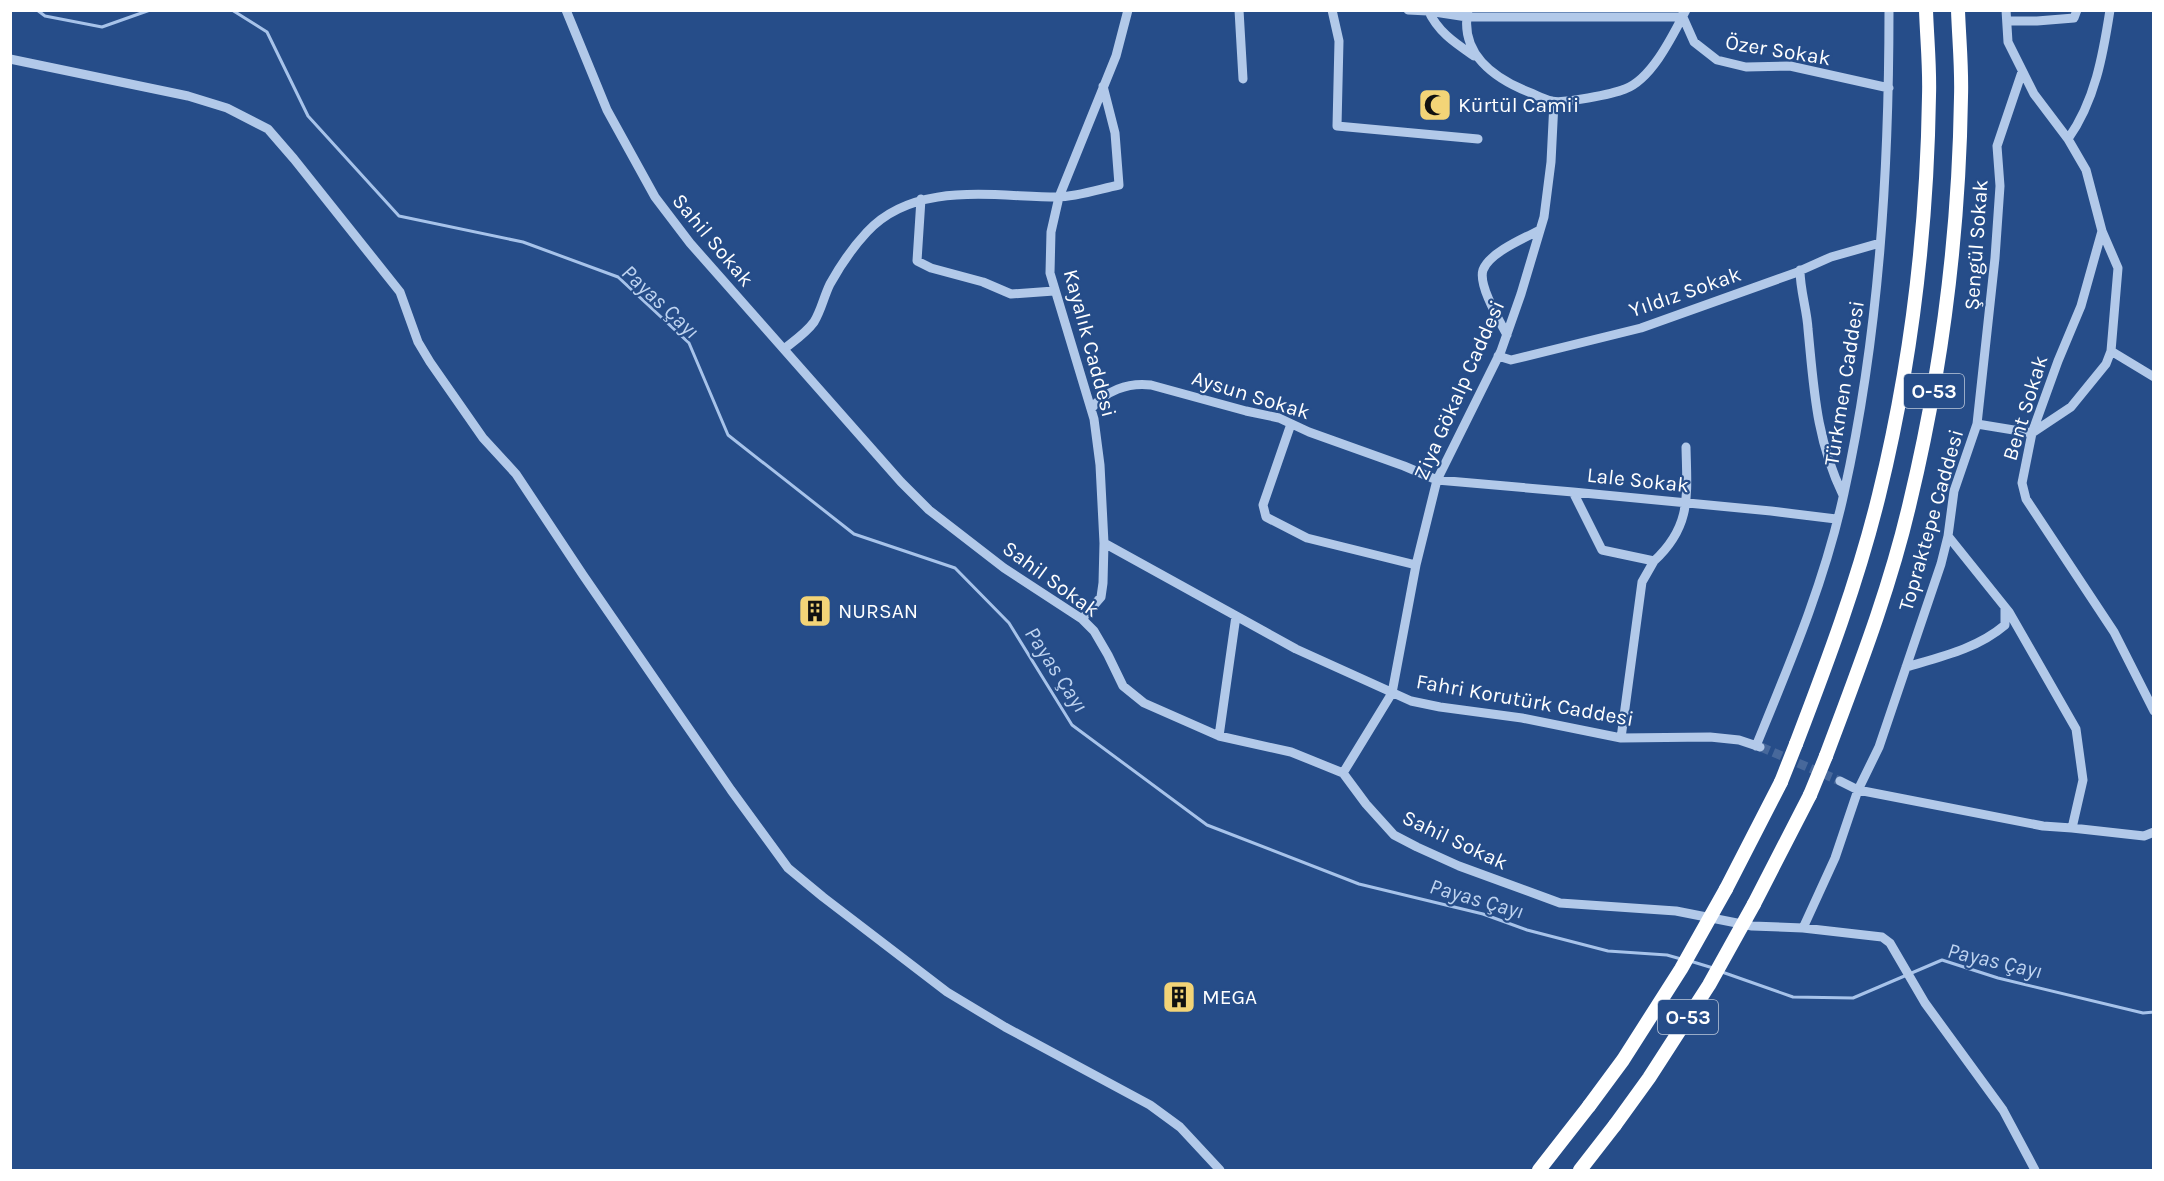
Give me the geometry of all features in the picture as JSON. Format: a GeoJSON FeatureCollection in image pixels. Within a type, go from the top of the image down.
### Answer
{"type":"FeatureCollection","features":[{"type":"Feature","properties":{"kind":"highway","name":"O-53"},"geometry":{"type":"LineString","coordinates":[[1539,1170],[1623,1060],[1682,969],[1781,782],[1840,628],[1876,507],[1905,371],[1922,243],[1930,95],[1926,10]]}},
{"type":"Feature","properties":{"kind":"highway","name":"O-53"},"geometry":{"type":"LineString","coordinates":[[1580,1170],[1649,1078],[1709,985],[1754,904],[1810,795],[1870,638],[1910,504],[1937,376],[1954,246],[1962,95],[1958,10]]}},
{"type":"Feature","properties":{"kind":"street","name":"Sahil Sokak"},"geometry":{"type":"LineString","coordinates":[[566,10],[607,110],[655,197],[690,243],[901,482],[929,510],[1004,568],[1082,619],[1094,631],[1123,686],[1144,703],[1219,736],[1291,752],[1343,773],[1366,804],[1394,835],[1459,866],[1560,903],[1676,911],[1752,926],[1803,928],[1882,937],[1890,943],[1925,1003],[2003,1110],[2035,1170]]}},
{"type":"Feature","properties":{"kind":"street","name":"Kayalık Caddesi"},"geometry":{"type":"LineString","coordinates":[[1082,619],[1101,597],[1104,543],[1100,465],[1094,419],[1050,273],[1051,232],[1059,197],[1116,56],[1128,10]]}},
{"type":"Feature","properties":{"kind":"street"},"geometry":{"type":"LineString","coordinates":[[1239,10],[1243,79]]}},
{"type":"Feature","properties":{"kind":"street"},"geometry":{"type":"LineString","coordinates":[[1332,10],[1339,41],[1337,126],[1478,139]]}},
{"type":"Feature","properties":{"kind":"street"},"geometry":{"type":"LineString","coordinates":[[1408,10],[1428,11],[1467,14],[1682,13],[1652,67],[1641,79],[1625,89],[1575,100],[1554,102],[1507,84],[1476,57],[1447,38],[1434,23],[1428,11]]}},
{"type":"Feature","properties":{"kind":"street","name":"Türkmen Caddesi"},"geometry":{"type":"LineString","coordinates":[[1758,746],[1801,636],[1844,495],[1876,299],[1889,88],[1889,10]]}},
{"type":"Feature","properties":{"kind":"street"},"geometry":{"type":"LineString","coordinates":[[2032,433],[2071,407],[2106,364],[2111,351],[2118,268],[2102,231],[2086,170],[2068,139],[2034,94],[2008,42],[2007,16],[2037,21],[2074,18],[2077,10]]}},
{"type":"Feature","properties":{"kind":"street"},"geometry":{"type":"LineString","coordinates":[[2068,139],[2081,121],[2094,86],[2110,10]]}},
{"type":"Feature","properties":{"kind":"street","name":"Özer Sokak"},"geometry":{"type":"LineString","coordinates":[[1682,13],[1694,42],[1717,60],[1746,67],[1790,66],[1889,88]]}},
{"type":"Feature","properties":{"kind":"street"},"geometry":{"type":"LineString","coordinates":[[1467,14],[1467,39],[1476,57]]}},
{"type":"Feature","properties":{"kind":"street"},"geometry":{"type":"LineString","coordinates":[[10,59],[188,96],[227,108],[268,129],[400,292],[418,342],[430,362],[483,438],[516,474],[582,575],[788,868],[947,992],[1005,1027],[1150,1105],[1180,1127],[1220,1170]]}},
{"type":"Feature","properties":{"kind":"street","name":"Şengül Sokak"},"geometry":{"type":"LineString","coordinates":[[1977,424],[1995,258],[2000,186],[1997,146],[2022,72]]}},
{"type":"Feature","properties":{"kind":"street"},"geometry":{"type":"LineString","coordinates":[[784,349],[799,338],[814,321],[830,285],[847,256],[868,230],[891,214],[921,200],[981,193],[1059,197],[1119,185],[1114,133],[1103,86]]}},
{"type":"Feature","properties":{"kind":"street","name":"Ziya Gökalp Caddesi"},"geometry":{"type":"LineString","coordinates":[[1392,693],[1416,565],[1437,480],[1507,334],[1544,217],[1554,102]]}},
{"type":"Feature","properties":{"kind":"street"},"geometry":{"type":"LineString","coordinates":[[921,200],[917,261],[931,268],[983,282],[1011,294],[1054,291]]}},
{"type":"Feature","properties":{"kind":"street"},"geometry":{"type":"LineString","coordinates":[[1507,334],[1492,307],[1482,278],[1484,268],[1496,255],[1540,230]]}},
{"type":"Feature","properties":{"kind":"street","name":"Bent Sokak"},"geometry":{"type":"LineString","coordinates":[[2102,231],[2081,306],[2032,433],[2022,483],[2026,499],[2114,632],[2154,711]]}},
{"type":"Feature","properties":{"kind":"street","name":"Yıldız Sokak"},"geometry":{"type":"LineString","coordinates":[[1498,356],[1511,360],[1641,328],[1831,257],[1880,243]]}},
{"type":"Feature","properties":{"kind":"street"},"geometry":{"type":"LineString","coordinates":[[1800,270],[1813,388],[1826,453],[1844,495]]}},
{"type":"Feature","properties":{"kind":"street"},"geometry":{"type":"LineString","coordinates":[[2111,351],[2154,377]]}},
{"type":"Feature","properties":{"kind":"street","name":"Aysun Sokak"},"geometry":{"type":"LineString","coordinates":[[1091,409],[1104,396],[1136,383],[1171,390],[1279,418],[1437,480]]}},
{"type":"Feature","properties":{"kind":"street"},"geometry":{"type":"LineString","coordinates":[[1291,424],[1263,505],[1266,517],[1307,538],[1416,565]]}},
{"type":"Feature","properties":{"kind":"street","name":"Topraktepe Caddesi"},"geometry":{"type":"LineString","coordinates":[[1803,928],[1835,858],[1858,790],[1879,747],[1941,564],[1948,536],[1954,491],[1977,424],[2032,433]]}},
{"type":"Feature","properties":{"kind":"street"},"geometry":{"type":"LineString","coordinates":[[1621,738],[1642,582],[1654,561],[1670,547],[1682,521],[1687,503],[1686,447]]}},
{"type":"Feature","properties":{"kind":"street","name":"Lale Sokak"},"geometry":{"type":"LineString","coordinates":[[1437,480],[1836,519]]}},
{"type":"Feature","properties":{"kind":"street"},"geometry":{"type":"LineString","coordinates":[[1574,492],[1602,550],[1654,561]]}},
{"type":"Feature","properties":{"kind":"street"},"geometry":{"type":"LineString","coordinates":[[1948,536],[2009,612],[2076,729],[2083,780],[2072,828]]}},
{"type":"Feature","properties":{"kind":"street","name":"Fahri Korutürk Caddesi"},"geometry":{"type":"LineString","coordinates":[[1104,543],[1296,649],[1411,701],[1522,718],[1621,738],[1710,737],[1740,740],[1758,746]]}},
{"type":"Feature","properties":{"kind":"street"},"geometry":{"type":"LineString","coordinates":[[1906,667],[1960,652],[1979,642],[2004,625],[2006,609]]}},
{"type":"Feature","properties":{"kind":"street"},"geometry":{"type":"LineString","coordinates":[[1219,736],[1236,616]]}},
{"type":"Feature","properties":{"kind":"street"},"geometry":{"type":"LineString","coordinates":[[1343,773],[1392,693]]}},
{"type":"Feature","properties":{"kind":"street"},"geometry":{"type":"LineString","coordinates":[[1840,781],[1858,790],[2043,826],[2144,836],[2154,832]]}},
{"type":"Feature","properties":{"kind":"waterway","name":"Payas Çayı"},"geometry":{"type":"LineString","coordinates":[[37,10],[45,16],[102,27],[150,10]]}},
{"type":"Feature","properties":{"kind":"waterway","name":"Payas Çayı"},"geometry":{"type":"LineString","coordinates":[[232,10],[267,32],[308,116],[399,216],[523,242],[618,277],[689,343],[728,435],[854,534],[955,568],[1009,623],[1072,725],[1207,825],[1359,884],[1483,914],[1527,930],[1608,951],[1667,955],[1681,959]]}},
{"type":"Feature","properties":{"kind":"waterway","name":"Payas Çayı"},"geometry":{"type":"LineString","coordinates":[[1722,972],[1793,997],[1853,998],[1942,960],[1998,978],[2143,1013],[2154,1012]]}},
{"type":"Feature","properties":{"kind":"waterway","name":"Payas Çayı"},"geometry":{"type":"LineString","coordinates":[[1690,961],[1713,968]]}},
{"type":"Feature","properties":{"kind":"tunnel"},"geometry":{"type":"LineString","coordinates":[[1761,747],[1840,781]]}},
{"type":"Feature","properties":{"kind":"place","name":"Kürtül Camii"},"geometry":{"type":"Point","coordinates":[1435,105]}},
{"type":"Feature","properties":{"kind":"place","name":"NURSAN"},"geometry":{"type":"Point","coordinates":[815,611]}},
{"type":"Feature","properties":{"kind":"place","name":"MEGA"},"geometry":{"type":"Point","coordinates":[1179,997]}}]}
